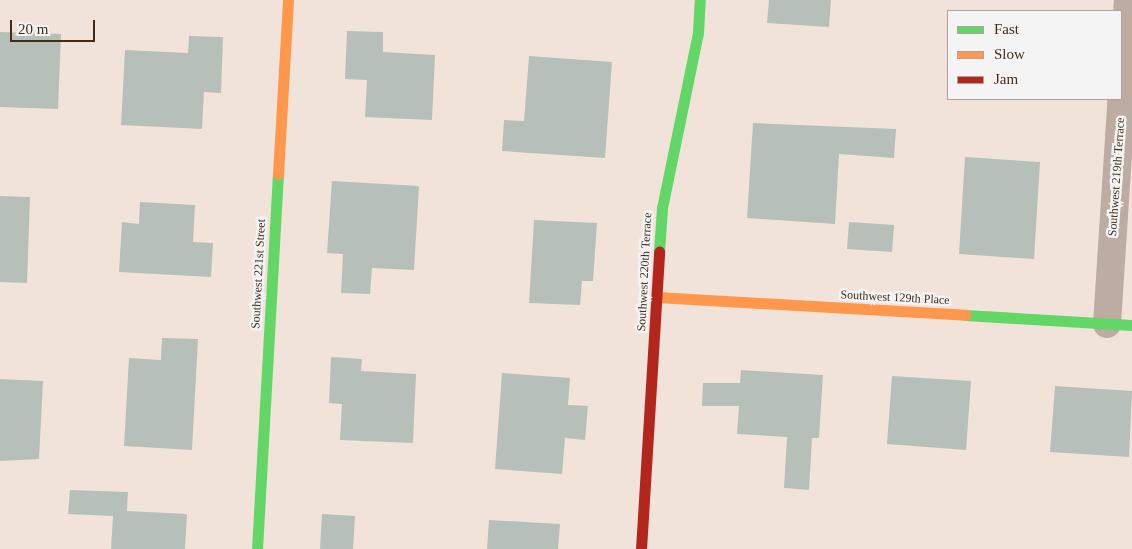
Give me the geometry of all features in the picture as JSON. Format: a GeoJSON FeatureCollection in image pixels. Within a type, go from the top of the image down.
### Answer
{"type":"FeatureCollection","features":[{"type":"Feature","properties":{"kind":"street","name":"Southwest 221st Street"},"geometry":{"type":"LineString","coordinates":[[257,549],[288,0]]}},
{"type":"Feature","properties":{"kind":"street","name":"Southwest 220th Terrace"},"geometry":{"type":"LineString","coordinates":[[641,549],[662,208],[698,33],[700,0]]}},
{"type":"Feature","properties":{"kind":"street","name":"Southwest 219th Terrace"},"geometry":{"type":"LineString","coordinates":[[1120,324],[1128,0]]}},
{"type":"Feature","properties":{"kind":"street","name":"Southwest 129th Place"},"geometry":{"type":"LineString","coordinates":[[657,297],[1120,324]]}},
{"type":"Feature","properties":{"kind":"building"},"geometry":{"type":"Polygon","coordinates":[[[769,0],[831,0],[829,27],[767,23],[769,0]]]}},
{"type":"Feature","properties":{"kind":"building"},"geometry":{"type":"Polygon","coordinates":[[[347,31],[383,32],[383,52],[435,55],[432,120],[365,117],[367,80],[345,79],[347,31]]]}},
{"type":"Feature","properties":{"kind":"building"},"geometry":{"type":"Polygon","coordinates":[[[0,32],[61,34],[58,109],[0,107],[0,32]]]}},
{"type":"Feature","properties":{"kind":"building"},"geometry":{"type":"Polygon","coordinates":[[[189,36],[223,37],[221,93],[204,92],[202,129],[121,125],[125,50],[188,53],[189,36]]]}},
{"type":"Feature","properties":{"kind":"building"},"geometry":{"type":"Polygon","coordinates":[[[529,56],[612,62],[605,158],[502,151],[504,120],[524,121],[529,56]]]}},
{"type":"Feature","properties":{"kind":"building"},"geometry":{"type":"Polygon","coordinates":[[[753,123],[896,129],[894,158],[839,154],[835,224],[747,218],[753,123]]]}},
{"type":"Feature","properties":{"kind":"building"},"geometry":{"type":"Polygon","coordinates":[[[965,157],[1040,162],[1034,259],[959,254],[965,157]]]}},
{"type":"Feature","properties":{"kind":"building"},"geometry":{"type":"Polygon","coordinates":[[[332,181],[419,186],[414,270],[372,268],[370,294],[341,293],[343,254],[327,253],[332,181]]]}},
{"type":"Feature","properties":{"kind":"building"},"geometry":{"type":"Polygon","coordinates":[[[0,196],[30,197],[27,283],[0,282],[0,196]]]}},
{"type":"Feature","properties":{"kind":"building"},"geometry":{"type":"Polygon","coordinates":[[[140,202],[195,205],[193,242],[213,243],[211,277],[119,272],[122,222],[139,224],[140,202]]]}},
{"type":"Feature","properties":{"kind":"building"},"geometry":{"type":"Polygon","coordinates":[[[534,220],[597,223],[593,281],[582,281],[580,305],[529,303],[534,220]]]}},
{"type":"Feature","properties":{"kind":"building"},"geometry":{"type":"Polygon","coordinates":[[[849,222],[894,225],[892,252],[847,249],[849,222]]]}},
{"type":"Feature","properties":{"kind":"building"},"geometry":{"type":"Polygon","coordinates":[[[162,338],[198,339],[192,450],[124,446],[129,358],[161,360],[162,338]]]}},
{"type":"Feature","properties":{"kind":"building"},"geometry":{"type":"Polygon","coordinates":[[[331,357],[362,359],[361,371],[416,374],[413,443],[340,440],[342,404],[329,403],[331,357]]]}},
{"type":"Feature","properties":{"kind":"building"},"geometry":{"type":"Polygon","coordinates":[[[741,370],[823,375],[819,438],[812,438],[809,490],[784,488],[787,437],[737,434],[739,406],[702,406],[703,383],[740,383],[741,370]]]}},
{"type":"Feature","properties":{"kind":"building"},"geometry":{"type":"Polygon","coordinates":[[[502,373],[570,378],[568,405],[588,406],[585,440],[565,438],[562,474],[495,469],[502,373]]]}},
{"type":"Feature","properties":{"kind":"building"},"geometry":{"type":"Polygon","coordinates":[[[892,376],[971,381],[966,450],[887,444],[892,376]]]}},
{"type":"Feature","properties":{"kind":"building"},"geometry":{"type":"Polygon","coordinates":[[[0,379],[43,381],[39,459],[0,461],[0,379]]]}},
{"type":"Feature","properties":{"kind":"building"},"geometry":{"type":"Polygon","coordinates":[[[1055,386],[1132,391],[1129,457],[1050,452],[1055,386]]]}},
{"type":"Feature","properties":{"kind":"building"},"geometry":{"type":"Polygon","coordinates":[[[70,490],[128,492],[127,511],[187,514],[185,549],[111,549],[113,516],[68,514],[70,490]]]}},
{"type":"Feature","properties":{"kind":"building"},"geometry":{"type":"Polygon","coordinates":[[[322,514],[355,516],[353,549],[320,549],[322,514]]]}},
{"type":"Feature","properties":{"kind":"building"},"geometry":{"type":"Polygon","coordinates":[[[489,520],[560,524],[558,549],[487,549],[489,520]]]}},
{"type":"Feature","properties":{"kind":"traffic: fast"},"geometry":{"type":"LineString","coordinates":[[659,252],[662,208],[698,33],[700,0]]}},
{"type":"Feature","properties":{"kind":"traffic: fast"},"geometry":{"type":"LineString","coordinates":[[257,549],[278,174]]}},
{"type":"Feature","properties":{"kind":"traffic: fast"},"geometry":{"type":"LineString","coordinates":[[965,315],[1132,325]]}},
{"type":"Feature","properties":{"kind":"traffic: slow"},"geometry":{"type":"LineString","coordinates":[[278,174],[288,0]]}},
{"type":"Feature","properties":{"kind":"traffic: slow"},"geometry":{"type":"LineString","coordinates":[[657,297],[965,315]]}},
{"type":"Feature","properties":{"kind":"traffic: jam"},"geometry":{"type":"LineString","coordinates":[[641,549],[659,252]]}}]}
